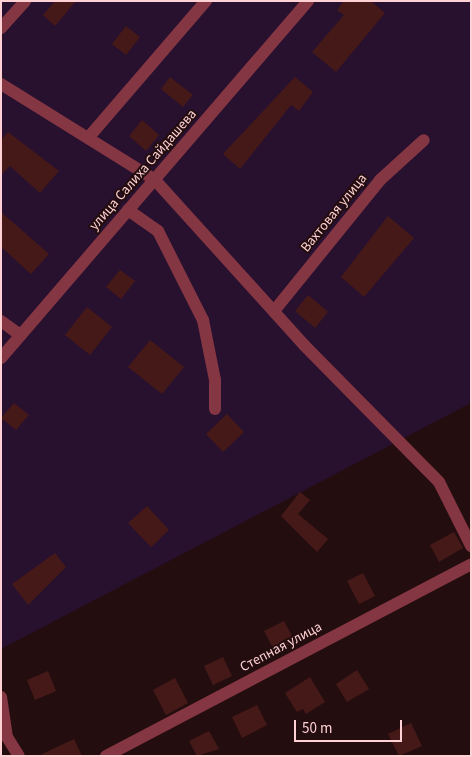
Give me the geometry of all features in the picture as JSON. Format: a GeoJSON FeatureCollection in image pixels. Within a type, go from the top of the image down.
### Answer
{"type":"FeatureCollection","features":[{"type":"Feature","properties":{"kind":"street"},"geometry":{"type":"LineString","coordinates":[[1,28],[24,1]]}},
{"type":"Feature","properties":{"kind":"street"},"geometry":{"type":"LineString","coordinates":[[88,138],[206,1]]}},
{"type":"Feature","properties":{"kind":"street","name":"улица Салиха Сайдашева"},"geometry":{"type":"LineString","coordinates":[[1,358],[308,1]]}},
{"type":"Feature","properties":{"kind":"street"},"geometry":{"type":"LineString","coordinates":[[1,84],[155,180],[274,311],[438,482],[471,546]]}},
{"type":"Feature","properties":{"kind":"street","name":"Вахтовая улица"},"geometry":{"type":"LineString","coordinates":[[274,311],[380,180],[424,140]]}},
{"type":"Feature","properties":{"kind":"street"},"geometry":{"type":"LineString","coordinates":[[128,210],[158,231],[203,320],[215,380],[215,409]]}},
{"type":"Feature","properties":{"kind":"street"},"geometry":{"type":"LineString","coordinates":[[1,321],[20,335]]}},
{"type":"Feature","properties":{"kind":"street","name":"Степная улица"},"geometry":{"type":"LineString","coordinates":[[106,756],[471,564]]}},
{"type":"Feature","properties":{"kind":"street"},"geometry":{"type":"LineString","coordinates":[[1,697],[7,737],[19,756]]}},
{"type":"Feature","properties":{"kind":"shaded area"},"geometry":{"type":"Polygon","coordinates":[[[1,1],[471,1],[471,403],[1,649],[1,1]]]}},
{"type":"Feature","properties":{"kind":"building"},"geometry":{"type":"Polygon","coordinates":[[[55,1],[76,1],[55,26],[43,15],[55,1]]]}},
{"type":"Feature","properties":{"kind":"building"},"geometry":{"type":"Polygon","coordinates":[[[344,1],[371,1],[385,13],[336,72],[312,52],[344,15],[337,10],[344,1]]]}},
{"type":"Feature","properties":{"kind":"building"},"geometry":{"type":"Polygon","coordinates":[[[126,26],[140,37],[126,55],[112,44],[126,26]]]}},
{"type":"Feature","properties":{"kind":"building"},"geometry":{"type":"Polygon","coordinates":[[[170,77],[193,95],[183,107],[161,89],[170,77]]]}},
{"type":"Feature","properties":{"kind":"building"},"geometry":{"type":"Polygon","coordinates":[[[295,77],[313,92],[299,111],[291,105],[240,169],[223,154],[295,77]]]}},
{"type":"Feature","properties":{"kind":"building"},"geometry":{"type":"Polygon","coordinates":[[[142,120],[159,135],[146,151],[129,136],[142,120]]]}},
{"type":"Feature","properties":{"kind":"building"},"geometry":{"type":"Polygon","coordinates":[[[8,132],[59,171],[40,193],[10,166],[1,175],[1,140],[8,132]]]}},
{"type":"Feature","properties":{"kind":"building"},"geometry":{"type":"Polygon","coordinates":[[[1,212],[49,254],[31,274],[1,247],[1,212]]]}},
{"type":"Feature","properties":{"kind":"building"},"geometry":{"type":"Polygon","coordinates":[[[388,216],[414,238],[364,297],[341,277],[388,216]]]}},
{"type":"Feature","properties":{"kind":"building"},"geometry":{"type":"Polygon","coordinates":[[[120,270],[135,281],[121,299],[106,287],[120,270]]]}},
{"type":"Feature","properties":{"kind":"building"},"geometry":{"type":"Polygon","coordinates":[[[308,295],[328,312],[315,328],[295,311],[308,295]]]}},
{"type":"Feature","properties":{"kind":"building"},"geometry":{"type":"Polygon","coordinates":[[[87,307],[112,327],[90,355],[65,335],[87,307]]]}},
{"type":"Feature","properties":{"kind":"building"},"geometry":{"type":"Polygon","coordinates":[[[150,340],[184,367],[162,394],[128,367],[150,340]]]}},
{"type":"Feature","properties":{"kind":"building"},"geometry":{"type":"Polygon","coordinates":[[[14,403],[29,415],[16,430],[1,418],[14,403]]]}},
{"type":"Feature","properties":{"kind":"building"},"geometry":{"type":"Polygon","coordinates":[[[227,414],[244,432],[223,452],[206,434],[227,414]]]}},
{"type":"Feature","properties":{"kind":"building"},"geometry":{"type":"Polygon","coordinates":[[[300,492],[310,500],[298,514],[328,539],[317,552],[281,516],[300,492]]]}},
{"type":"Feature","properties":{"kind":"building"},"geometry":{"type":"Polygon","coordinates":[[[147,506],[169,530],[151,547],[128,523],[147,506]]]}},
{"type":"Feature","properties":{"kind":"building"},"geometry":{"type":"Polygon","coordinates":[[[454,532],[463,548],[439,562],[430,545],[454,532]]]}},
{"type":"Feature","properties":{"kind":"building"},"geometry":{"type":"Polygon","coordinates":[[[55,553],[66,567],[28,605],[12,584],[55,553]]]}},
{"type":"Feature","properties":{"kind":"building"},"geometry":{"type":"Polygon","coordinates":[[[363,573],[375,596],[359,604],[347,581],[363,573]]]}},
{"type":"Feature","properties":{"kind":"building"},"geometry":{"type":"Polygon","coordinates":[[[284,621],[295,642],[275,652],[264,631],[284,621]]]}},
{"type":"Feature","properties":{"kind":"building"},"geometry":{"type":"Polygon","coordinates":[[[223,657],[232,676],[213,685],[204,666],[223,657]]]}},
{"type":"Feature","properties":{"kind":"building"},"geometry":{"type":"Polygon","coordinates":[[[357,670],[369,689],[347,702],[336,684],[357,670]]]}},
{"type":"Feature","properties":{"kind":"building"},"geometry":{"type":"Polygon","coordinates":[[[48,671],[56,691],[35,700],[27,680],[48,671]]]}},
{"type":"Feature","properties":{"kind":"building"},"geometry":{"type":"Polygon","coordinates":[[[310,677],[325,702],[306,714],[303,709],[297,712],[285,693],[310,677]]]}},
{"type":"Feature","properties":{"kind":"building"},"geometry":{"type":"Polygon","coordinates":[[[175,678],[188,703],[166,715],[153,690],[175,678]]]}},
{"type":"Feature","properties":{"kind":"building"},"geometry":{"type":"Polygon","coordinates":[[[257,705],[267,725],[242,738],[232,717],[257,705]]]}},
{"type":"Feature","properties":{"kind":"building"},"geometry":{"type":"Polygon","coordinates":[[[411,723],[422,746],[399,756],[388,734],[411,723]]]}},
{"type":"Feature","properties":{"kind":"building"},"geometry":{"type":"Polygon","coordinates":[[[209,731],[219,749],[197,756],[189,741],[209,731]]]}},
{"type":"Feature","properties":{"kind":"building"},"geometry":{"type":"Polygon","coordinates":[[[74,739],[82,756],[38,756],[74,739]]]}}]}
